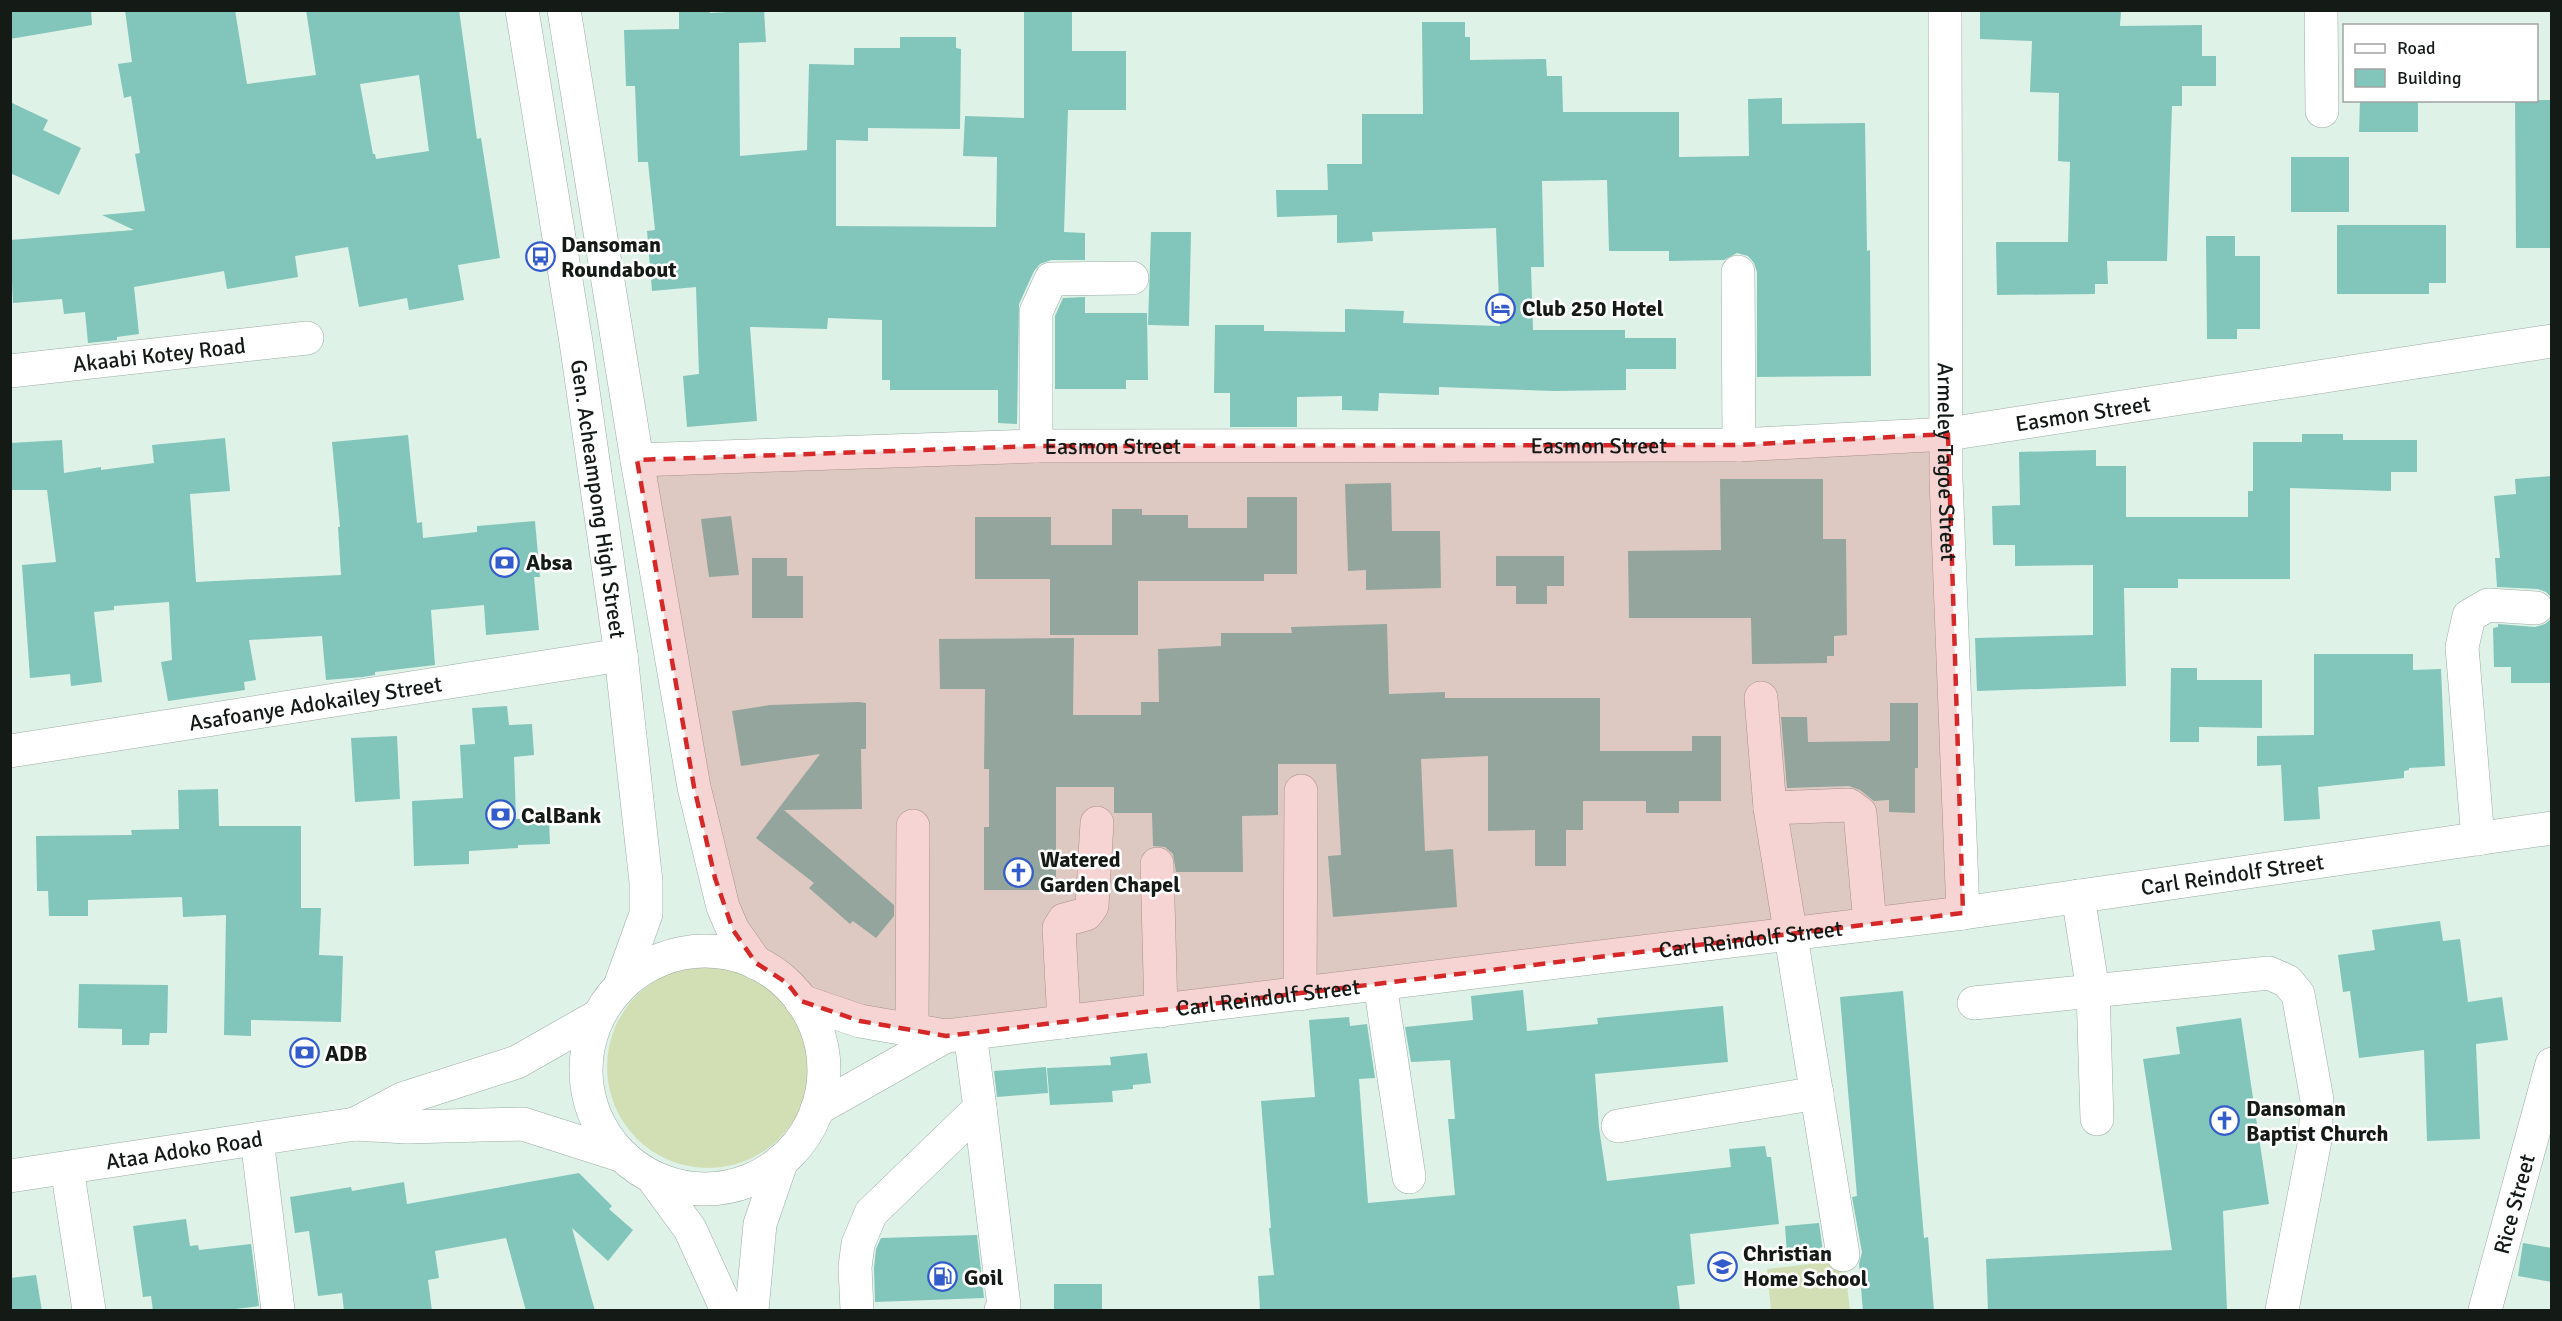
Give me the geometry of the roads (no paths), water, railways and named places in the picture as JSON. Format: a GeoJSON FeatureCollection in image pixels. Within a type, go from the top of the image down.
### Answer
{"type":"FeatureCollection","features":[{"type":"Feature","properties":{"kind":"street","name":"Gen. Acheampong High Street"},"geometry":{"type":"LineString","coordinates":[[522,10],[576,342],[621,655],[646,882],[646,914],[620,986]]}},
{"type":"Feature","properties":{"kind":"street","name":"Gen. Acheampong High Street"},"geometry":{"type":"LineString","coordinates":[[564,10],[693,787],[723,907],[733,930],[756,963]]}},
{"type":"Feature","properties":{"kind":"street","name":"Armeley Tagoe Street"},"geometry":{"type":"LineString","coordinates":[[1945,10],[1948,435],[1946,479],[1964,913]]}},
{"type":"Feature","properties":{"kind":"street"},"geometry":{"type":"LineString","coordinates":[[2321,10],[2322,111]]}},
{"type":"Feature","properties":{"kind":"street"},"geometry":{"type":"LineString","coordinates":[[1738,272],[1739,445]]}},
{"type":"Feature","properties":{"kind":"street"},"geometry":{"type":"LineString","coordinates":[[1036,446],[1036,312],[1051,279],[1132,278]]}},
{"type":"Feature","properties":{"kind":"street","name":"Akaabi Kotey Road"},"geometry":{"type":"LineString","coordinates":[[10,371],[307,338]]}},
{"type":"Feature","properties":{"kind":"street","name":"Easmon Street"},"geometry":{"type":"LineString","coordinates":[[637,460],[1036,446],[1739,445],[1948,435],[2552,341]]}},
{"type":"Feature","properties":{"kind":"street"},"geometry":{"type":"LineString","coordinates":[[2478,839],[2462,647],[2465,629],[2469,616],[2488,605],[2536,608]]}},
{"type":"Feature","properties":{"kind":"street","name":"Asafoanye Adokailey Street"},"geometry":{"type":"LineString","coordinates":[[10,751],[621,655]]}},
{"type":"Feature","properties":{"kind":"street"},"geometry":{"type":"LineString","coordinates":[[1761,698],[1770,808],[1843,1255]]}},
{"type":"Feature","properties":{"kind":"street"},"geometry":{"type":"LineString","coordinates":[[1300,994],[1301,790]]}},
{"type":"Feature","properties":{"kind":"street"},"geometry":{"type":"LineString","coordinates":[[1770,808],[1849,805],[1860,813],[1870,924]]}},
{"type":"Feature","properties":{"kind":"street"},"geometry":{"type":"LineString","coordinates":[[1064,1022],[1059,928],[1064,920],[1086,914],[1092,906],[1097,823]]}},
{"type":"Feature","properties":{"kind":"street"},"geometry":{"type":"LineString","coordinates":[[912,1028],[913,826]]}},
{"type":"Feature","properties":{"kind":"street","name":"Carl Reindolf Street"},"geometry":{"type":"LineString","coordinates":[[801,1001],[860,1021],[958,1034],[1964,913],[2552,828]]}},
{"type":"Feature","properties":{"kind":"street"},"geometry":{"type":"LineString","coordinates":[[1157,864],[1161,1011]]}},
{"type":"Feature","properties":{"kind":"street"},"geometry":{"type":"LineString","coordinates":[[2078,896],[2093,991],[2097,1119]]}},
{"type":"Feature","properties":{"kind":"street"},"geometry":{"type":"LineString","coordinates":[[721,952],[756,963],[786,983],[809,1011],[822,1046],[824,1083],[814,1119],[793,1151],[782,1160],[764,1174],[729,1187],[690,1188],[652,1177],[620,1155],[598,1125],[586,1089],[586,1052],[598,1016],[620,986],[649,964],[684,953],[721,952]]}},
{"type":"Feature","properties":{"kind":"street"},"geometry":{"type":"LineString","coordinates":[[1974,1003],[2269,973],[2287,981],[2298,994],[2317,1100],[2315,1140],[2282,1311]]}},
{"type":"Feature","properties":{"kind":"street"},"geometry":{"type":"LineString","coordinates":[[1380,984],[1409,1177]]}},
{"type":"Feature","properties":{"kind":"street","name":"Ataa Adoko Road"},"geometry":{"type":"LineString","coordinates":[[356,1124],[402,1099],[517,1062],[598,1016]]}},
{"type":"Feature","properties":{"kind":"street"},"geometry":{"type":"LineString","coordinates":[[958,1034],[980,1108],[1004,1306],[1001,1311]]}},
{"type":"Feature","properties":{"kind":"street","name":"Carl Reindolf Street"},"geometry":{"type":"LineString","coordinates":[[817,1109],[958,1034]]}},
{"type":"Feature","properties":{"kind":"street","name":"Rice Street"},"geometry":{"type":"LineString","coordinates":[[2485,1311],[2552,1064]]}},
{"type":"Feature","properties":{"kind":"street"},"geometry":{"type":"LineString","coordinates":[[1618,1126],[1816,1093]]}},
{"type":"Feature","properties":{"kind":"street"},"geometry":{"type":"LineString","coordinates":[[857,1311],[855,1267],[858,1244],[871,1213],[980,1108]]}},
{"type":"Feature","properties":{"kind":"street","name":"Ataa Adoko Road"},"geometry":{"type":"LineString","coordinates":[[10,1176],[356,1124],[407,1127],[523,1124],[620,1155]]}},
{"type":"Feature","properties":{"kind":"street"},"geometry":{"type":"LineString","coordinates":[[257,1139],[278,1311]]}},
{"type":"Feature","properties":{"kind":"street"},"geometry":{"type":"LineString","coordinates":[[752,1311],[760,1224],[782,1160]]}},
{"type":"Feature","properties":{"kind":"street"},"geometry":{"type":"LineString","coordinates":[[67,1168],[89,1311]]}},
{"type":"Feature","properties":{"kind":"street"},"geometry":{"type":"LineString","coordinates":[[652,1177],[690,1229],[727,1311]]}},
{"type":"Feature","properties":{"kind":"place","name":"Dansoman Roundabout"},"geometry":{"type":"Point","coordinates":[540,257]}},
{"type":"Feature","properties":{"kind":"place","name":"Club 250 Hotel"},"geometry":{"type":"Point","coordinates":[1501,308]}},
{"type":"Feature","properties":{"kind":"place","name":"Absa"},"geometry":{"type":"Point","coordinates":[505,562]}},
{"type":"Feature","properties":{"kind":"place","name":"CalBank"},"geometry":{"type":"Point","coordinates":[500,815]}},
{"type":"Feature","properties":{"kind":"place","name":"Watered Garden Chapel"},"geometry":{"type":"Point","coordinates":[1019,872]}},
{"type":"Feature","properties":{"kind":"place","name":"ADB"},"geometry":{"type":"Point","coordinates":[304,1053]}},
{"type":"Feature","properties":{"kind":"place","name":"Dansoman Baptist Church"},"geometry":{"type":"Point","coordinates":[2225,1121]}},
{"type":"Feature","properties":{"kind":"place","name":"Christian Home School"},"geometry":{"type":"Point","coordinates":[1722,1266]}},
{"type":"Feature","properties":{"kind":"place","name":"Goil"},"geometry":{"type":"Point","coordinates":[943,1277]}}]}
